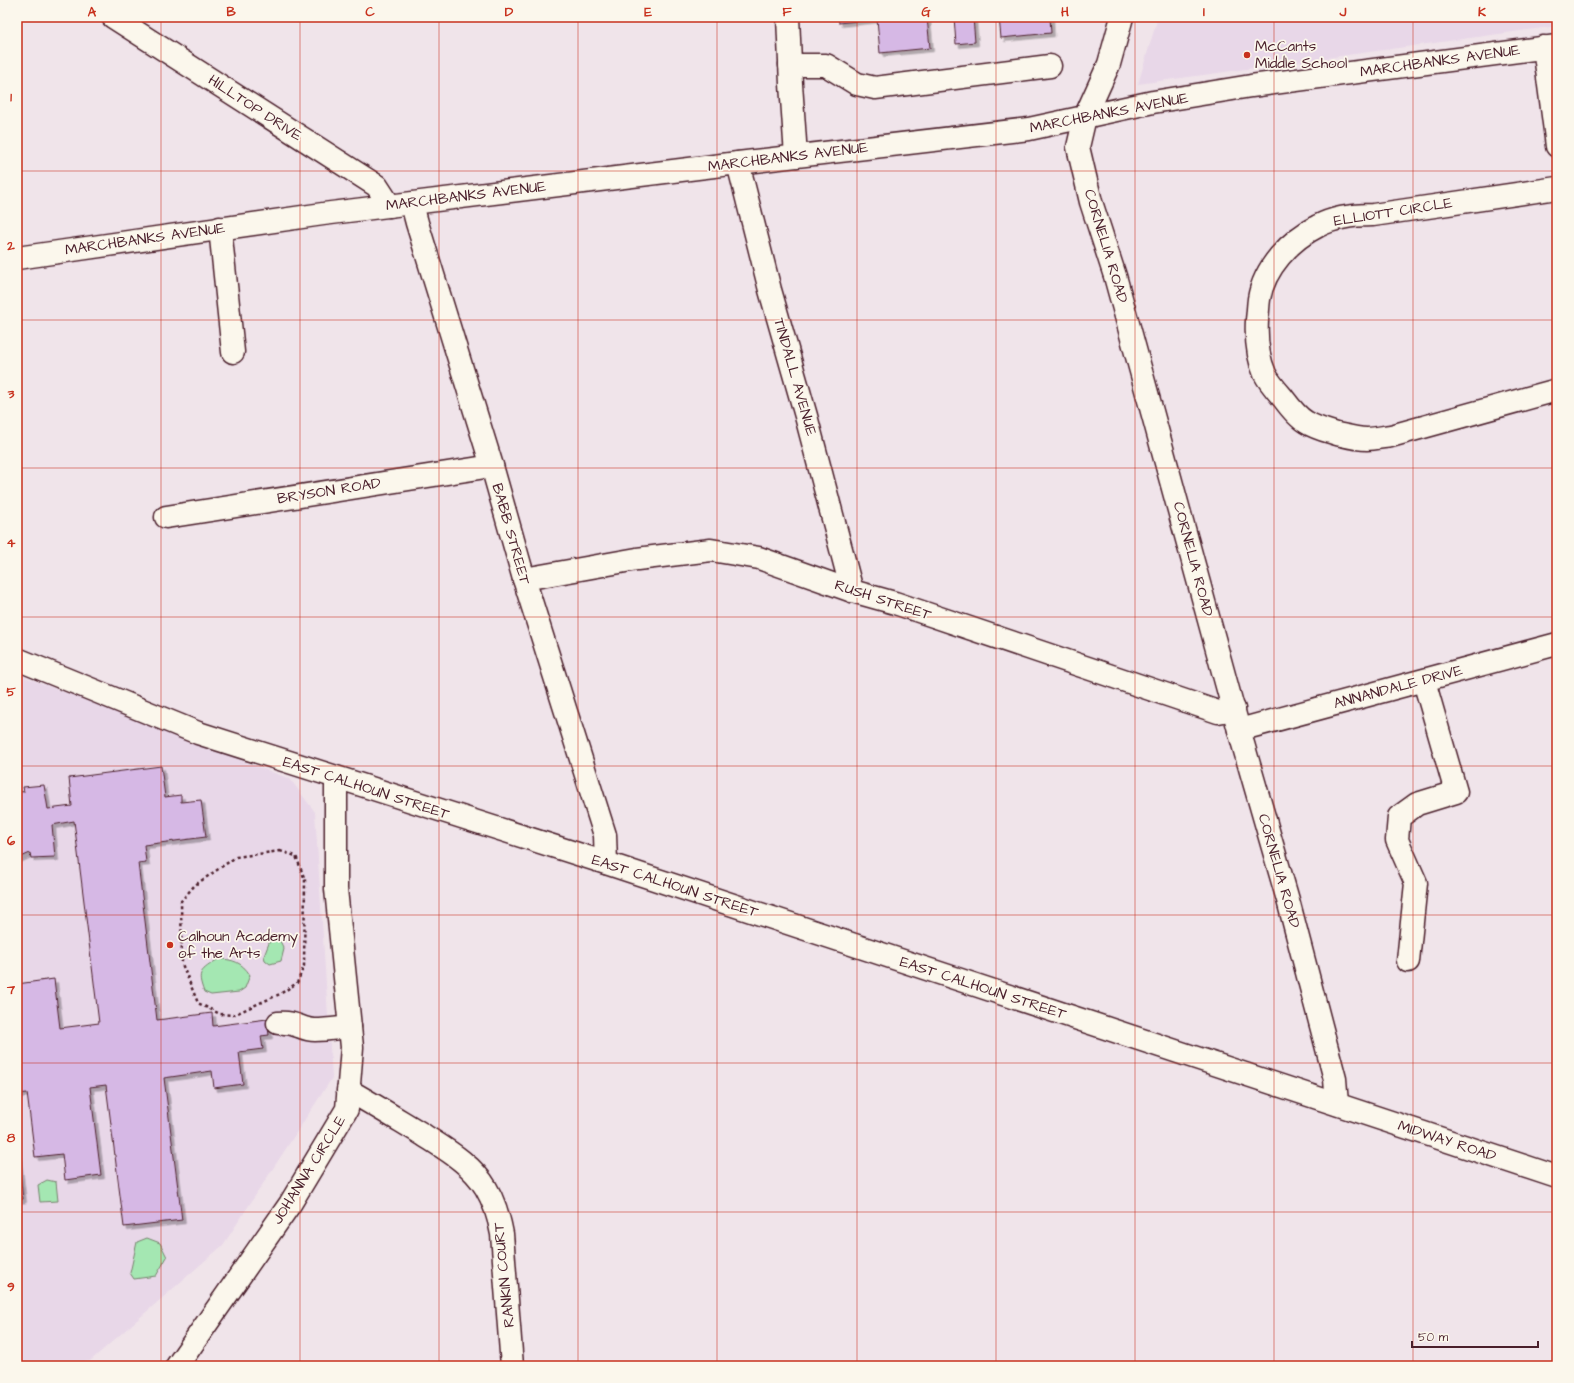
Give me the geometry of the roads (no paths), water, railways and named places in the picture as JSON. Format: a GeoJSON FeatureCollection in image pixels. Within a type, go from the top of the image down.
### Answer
{"type":"FeatureCollection","features":[{"type":"Feature","properties":{"kind":"street","name":"HILLTOP DRIVE"},"geometry":{"type":"LineString","coordinates":[[113,17],[377,186],[390,206]]}},
{"type":"Feature","properties":{"kind":"street"},"geometry":{"type":"LineString","coordinates":[[788,17],[796,156]]}},
{"type":"Feature","properties":{"kind":"street","name":"CORNELIA ROAD"},"geometry":{"type":"LineString","coordinates":[[1122,17],[1109,64],[1085,117],[1078,147],[1091,202],[1115,276],[1239,730],[1288,900],[1335,1079],[1337,1104]]}},
{"type":"Feature","properties":{"kind":"street","name":"MARCHBANKS AVENUE"},"geometry":{"type":"LineString","coordinates":[[17,258],[220,228],[390,206],[1029,129],[1153,102],[1251,86],[1550,47]]}},
{"type":"Feature","properties":{"kind":"street"},"geometry":{"type":"LineString","coordinates":[[1550,47],[1557,146]]}},
{"type":"Feature","properties":{"kind":"street"},"geometry":{"type":"LineString","coordinates":[[790,65],[826,65],[857,84],[875,88],[1050,66]]}},
{"type":"Feature","properties":{"kind":"street","name":"TINDALL AVENUE"},"geometry":{"type":"LineString","coordinates":[[738,163],[770,290],[806,416],[852,591]]}},
{"type":"Feature","properties":{"kind":"street","name":"ELLIOTT CIRCLE"},"geometry":{"type":"LineString","coordinates":[[1557,188],[1373,215],[1354,215],[1336,219],[1318,226],[1301,236],[1287,248],[1275,263],[1265,280],[1259,298],[1257,328],[1258,346],[1265,374],[1291,409],[1305,422],[1326,431],[1346,436],[1367,439],[1390,436],[1557,390]]}},
{"type":"Feature","properties":{"kind":"street","name":"BABB STREET"},"geometry":{"type":"LineString","coordinates":[[412,204],[492,466],[524,579],[605,835],[606,864]]}},
{"type":"Feature","properties":{"kind":"street"},"geometry":{"type":"LineString","coordinates":[[220,228],[233,352]]}},
{"type":"Feature","properties":{"kind":"street","name":"BRYSON ROAD"},"geometry":{"type":"LineString","coordinates":[[166,517],[492,466]]}},
{"type":"Feature","properties":{"kind":"street","name":"RUSH STREET"},"geometry":{"type":"LineString","coordinates":[[524,579],[637,558],[711,550],[759,558],[852,591],[895,603],[1218,712],[1234,709]]}},
{"type":"Feature","properties":{"kind":"street","name":"ANNANDALE DRIVE"},"geometry":{"type":"LineString","coordinates":[[1239,730],[1557,644]]}},
{"type":"Feature","properties":{"kind":"street","name":"EAST CALHOUN STREET"},"geometry":{"type":"LineString","coordinates":[[17,659],[198,734],[606,864],[1337,1104]]}},
{"type":"Feature","properties":{"kind":"street"},"geometry":{"type":"LineString","coordinates":[[1408,961],[1416,883],[1397,840],[1399,817],[1417,804],[1456,792],[1424,681]]}},
{"type":"Feature","properties":{"kind":"street","name":"JOHANNA CIRCLE"},"geometry":{"type":"LineString","coordinates":[[177,1366],[290,1204],[347,1109],[352,1046],[336,889],[336,778]]}},
{"type":"Feature","properties":{"kind":"street"},"geometry":{"type":"LineString","coordinates":[[278,1023],[294,1023],[314,1030],[350,1027]]}},
{"type":"Feature","properties":{"kind":"street","name":"RANKIN COURT"},"geometry":{"type":"LineString","coordinates":[[348,1090],[447,1150],[475,1174],[486,1187],[494,1202],[502,1234],[512,1366]]}},
{"type":"Feature","properties":{"kind":"street","name":"MIDWAY ROAD"},"geometry":{"type":"LineString","coordinates":[[1337,1104],[1557,1177]]}},
{"type":"Feature","properties":{"kind":"place","name":"McCants Middle School"},"geometry":{"type":"Point","coordinates":[1247,55]}},
{"type":"Feature","properties":{"kind":"place","name":"Calhoun Academy of the Arts"},"geometry":{"type":"Point","coordinates":[170,945]}}]}
